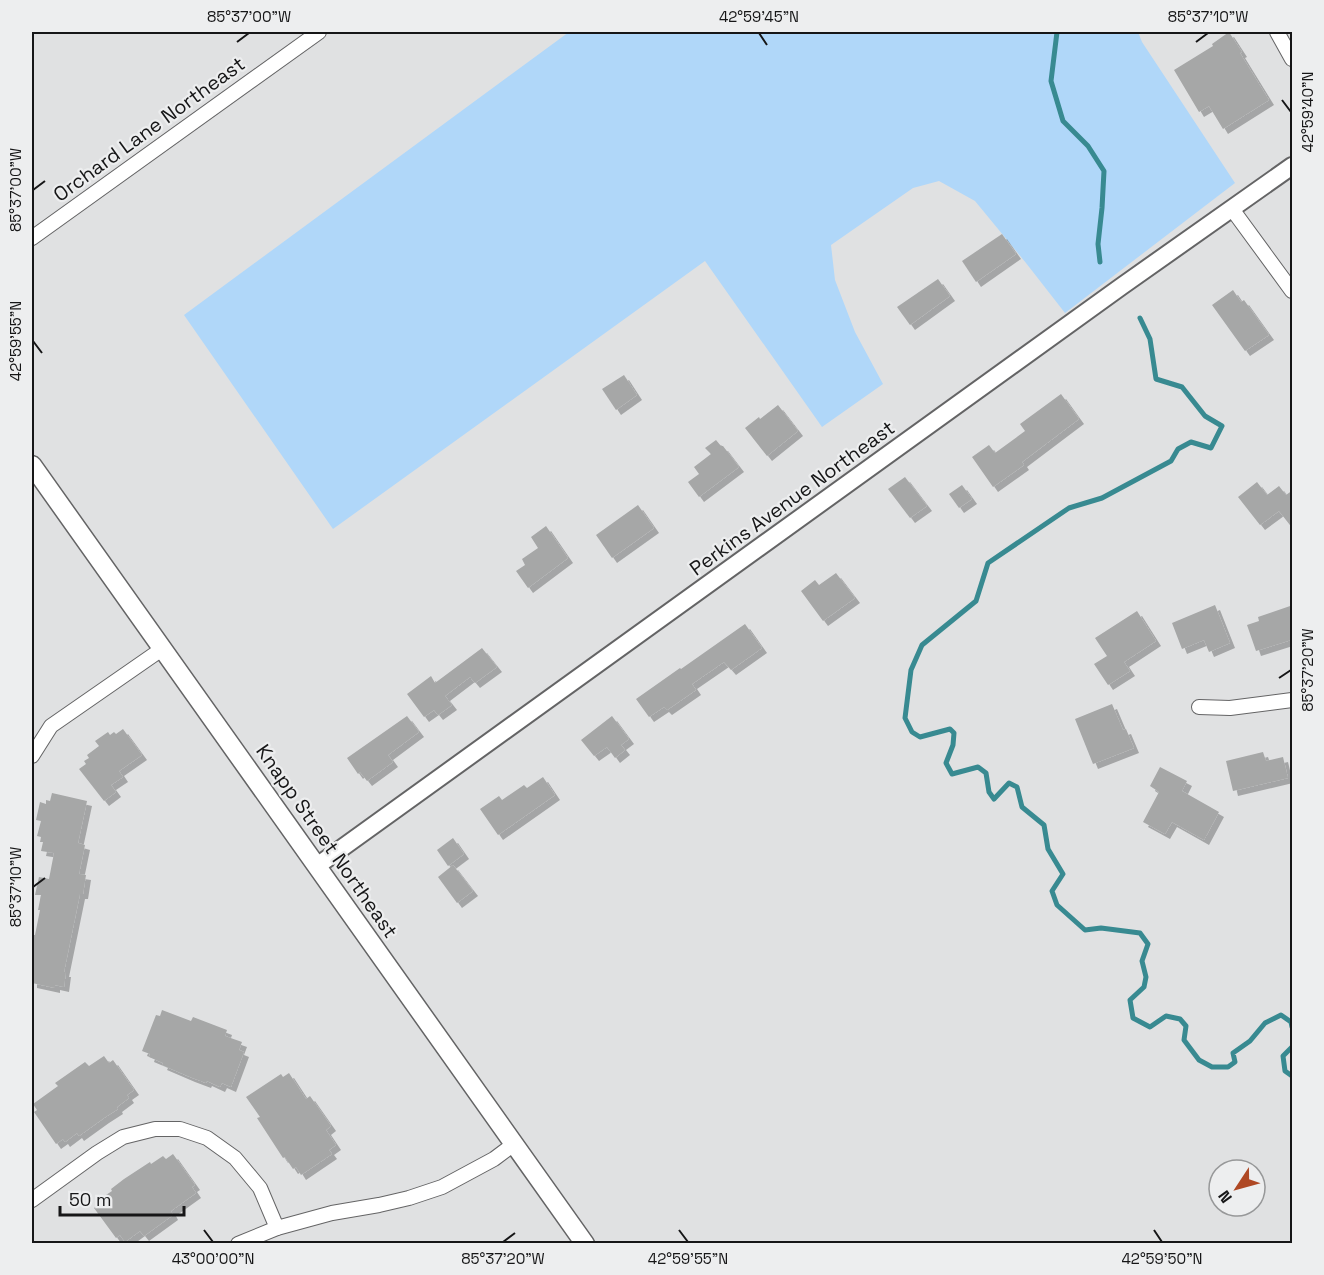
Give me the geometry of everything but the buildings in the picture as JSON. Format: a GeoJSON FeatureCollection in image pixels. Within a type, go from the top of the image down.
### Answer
{"type":"FeatureCollection","features":[{"type":"Feature","properties":{"kind":"main road","name":"Knapp Street Northeast"},"geometry":{"type":"LineString","coordinates":[[32,465],[585,1244]]}},
{"type":"Feature","properties":{"kind":"street","name":"Orchard Lane Northeast"},"geometry":{"type":"LineString","coordinates":[[32,238],[319,32]]}},
{"type":"Feature","properties":{"kind":"street"},"geometry":{"type":"LineString","coordinates":[[1277,32],[1293,59]]}},
{"type":"Feature","properties":{"kind":"street","name":"Perkins Avenue Northeast"},"geometry":{"type":"LineString","coordinates":[[317,866],[1122,286],[1293,166]]}},
{"type":"Feature","properties":{"kind":"street"},"geometry":{"type":"LineString","coordinates":[[1232,209],[1293,291]]}},
{"type":"Feature","properties":{"kind":"street"},"geometry":{"type":"LineString","coordinates":[[32,756],[51,726],[162,649]]}},
{"type":"Feature","properties":{"kind":"street"},"geometry":{"type":"LineString","coordinates":[[1199,707],[1230,708],[1293,700]]}},
{"type":"Feature","properties":{"kind":"street"},"geometry":{"type":"LineString","coordinates":[[32,1200],[123,1137],[155,1129],[180,1129],[207,1138],[235,1158],[260,1188],[277,1228]]}},
{"type":"Feature","properties":{"kind":"street"},"geometry":{"type":"LineString","coordinates":[[238,1244],[277,1228],[332,1213],[409,1198],[442,1187],[494,1159],[514,1144]]}},
{"type":"Feature","properties":{"kind":"shaded area"},"geometry":{"type":"Polygon","coordinates":[[[569,32],[1138,32],[1142,42],[1235,183],[1065,313],[975,201],[939,181],[913,188],[831,245],[835,280],[855,332],[883,384],[822,427],[705,261],[333,529],[184,315],[569,32]]]}},
{"type":"Feature","properties":{"kind":"waterway"},"geometry":{"type":"LineString","coordinates":[[1057,32],[1051,81],[1063,121],[1088,146],[1104,171],[1098,244],[1100,262]]}},
{"type":"Feature","properties":{"kind":"waterway"},"geometry":{"type":"LineString","coordinates":[[1140,318],[1150,339],[1156,379],[1182,387],[1205,416],[1222,426],[1211,448],[1191,442],[1178,449],[1171,461],[1102,498],[1069,508],[988,563],[976,601],[922,645],[911,670],[905,718],[912,732],[920,737],[950,729],[954,733],[953,745],[946,763],[952,774],[978,767],[986,773],[989,792],[994,799],[1009,783],[1017,787],[1022,807],[1044,825],[1048,849],[1063,874],[1052,891],[1057,905],[1085,930],[1101,928],[1140,933],[1148,944],[1142,961],[1146,977],[1144,987],[1130,1000],[1133,1018],[1150,1027],[1166,1016],[1180,1019],[1186,1026],[1184,1040],[1199,1060],[1212,1067],[1228,1067],[1235,1062],[1233,1053],[1250,1041],[1265,1023],[1281,1015],[1291,1022],[1292,1027]]}},
{"type":"Feature","properties":{"kind":"waterway"},"geometry":{"type":"LineString","coordinates":[[1292,1047],[1283,1056],[1285,1071],[1292,1076]]}}]}
